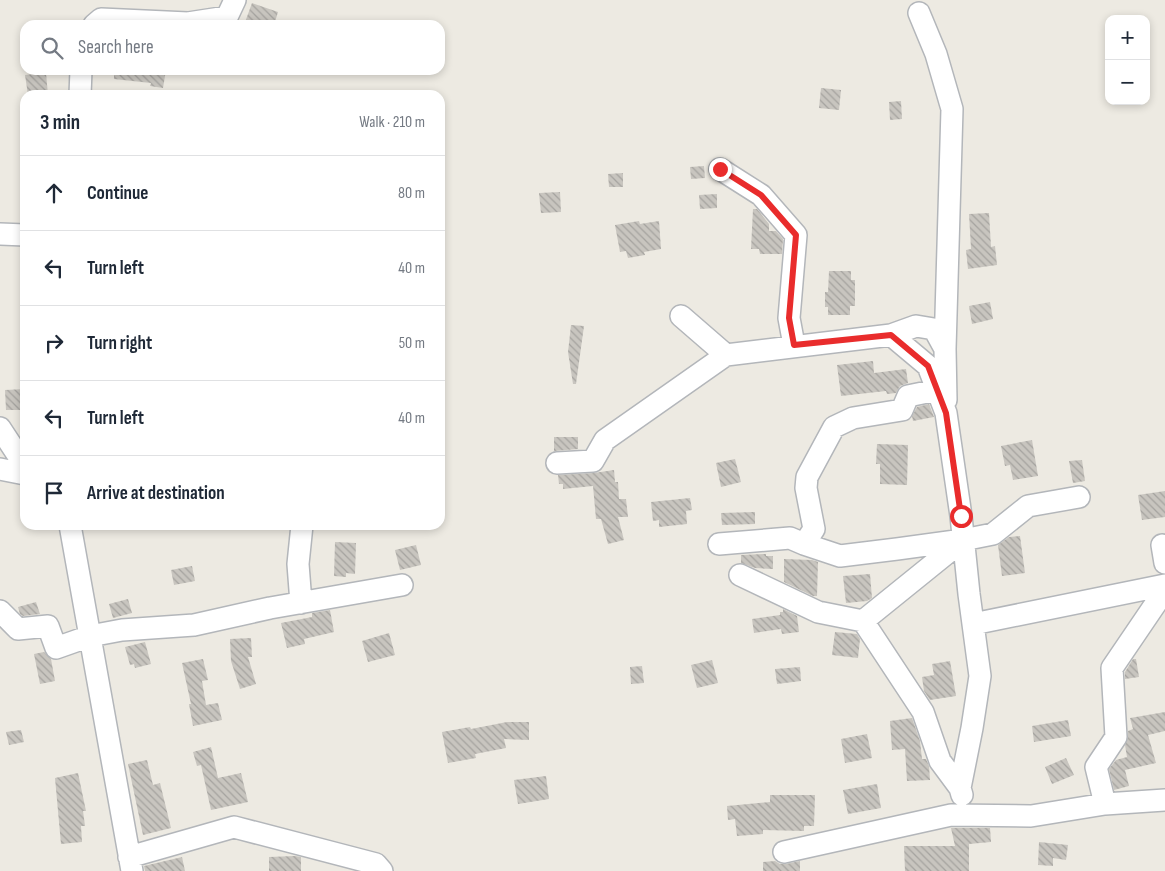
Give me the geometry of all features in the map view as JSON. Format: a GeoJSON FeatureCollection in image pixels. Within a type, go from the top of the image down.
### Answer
{"type":"FeatureCollection","features":[{"type":"Feature","properties":{"kind":"street"},"geometry":{"type":"LineString","coordinates":[[203,20],[226,17],[235,0]]}},
{"type":"Feature","properties":{"kind":"street"},"geometry":{"type":"LineString","coordinates":[[919,13],[936,54],[952,108],[945,348],[946,413],[980,676],[960,788]]}},
{"type":"Feature","properties":{"kind":"street"},"geometry":{"type":"LineString","coordinates":[[100,20],[130,20]]}},
{"type":"Feature","properties":{"kind":"street"},"geometry":{"type":"LineString","coordinates":[[80,90],[81,75]]}},
{"type":"Feature","properties":{"kind":"street"},"geometry":{"type":"LineString","coordinates":[[720,169],[761,195],[796,235],[789,318],[794,345]]}},
{"type":"Feature","properties":{"kind":"street"},"geometry":{"type":"LineString","coordinates":[[0,234],[20,235]]}},
{"type":"Feature","properties":{"kind":"street"},"geometry":{"type":"LineString","coordinates":[[682,316],[726,355]]}},
{"type":"Feature","properties":{"kind":"street"},"geometry":{"type":"LineString","coordinates":[[557,463],[593,460],[605,440],[726,355],[794,345],[891,335],[916,326],[934,329],[945,348]]}},
{"type":"Feature","properties":{"kind":"street"},"geometry":{"type":"LineString","coordinates":[[891,335],[928,366],[946,413]]}},
{"type":"Feature","properties":{"kind":"street"},"geometry":{"type":"LineString","coordinates":[[804,544],[814,530],[806,488],[807,477],[834,427],[854,418],[902,410],[908,396],[937,390]]}},
{"type":"Feature","properties":{"kind":"street"},"geometry":{"type":"LineString","coordinates":[[0,428],[20,458]]}},
{"type":"Feature","properties":{"kind":"street"},"geometry":{"type":"LineString","coordinates":[[0,469],[20,473]]}},
{"type":"Feature","properties":{"kind":"street"},"geometry":{"type":"LineString","coordinates":[[719,544],[790,538],[840,556],[963,540],[993,534],[1028,506],[1079,497]]}},
{"type":"Feature","properties":{"kind":"street"},"geometry":{"type":"LineString","coordinates":[[71,530],[130,864],[234,827],[376,864],[382,871]]}},
{"type":"Feature","properties":{"kind":"street"},"geometry":{"type":"LineString","coordinates":[[301,530],[298,564],[301,603]]}},
{"type":"Feature","properties":{"kind":"street"},"geometry":{"type":"LineString","coordinates":[[863,621],[963,540]]}},
{"type":"Feature","properties":{"kind":"street"},"geometry":{"type":"LineString","coordinates":[[740,575],[818,612],[863,621],[923,712],[940,761],[960,788],[968,814]]}},
{"type":"Feature","properties":{"kind":"street"},"geometry":{"type":"LineString","coordinates":[[0,611],[18,630],[48,626],[56,648],[90,636],[122,630],[194,625],[402,584]]}},
{"type":"Feature","properties":{"kind":"street"},"geometry":{"type":"LineString","coordinates":[[972,624],[1165,586]]}},
{"type":"Feature","properties":{"kind":"street"},"geometry":{"type":"LineString","coordinates":[[1105,804],[1096,767],[1116,737],[1112,668],[1165,590]]}},
{"type":"Feature","properties":{"kind":"street"},"geometry":{"type":"LineString","coordinates":[[784,852],[951,816],[968,814],[1031,816],[1105,804],[1165,800]]}},
{"type":"Feature","properties":{"kind":"building"},"geometry":{"type":"Polygon","coordinates":[[[252,3],[278,12],[276,20],[246,20],[252,3]]]}},
{"type":"Feature","properties":{"kind":"building"},"geometry":{"type":"Polygon","coordinates":[[[25,75],[46,75],[48,90],[27,90],[25,75]]]}},
{"type":"Feature","properties":{"kind":"building"},"geometry":{"type":"Polygon","coordinates":[[[114,75],[165,75],[163,88],[150,86],[151,83],[114,79],[114,75]]]}},
{"type":"Feature","properties":{"kind":"building"},"geometry":{"type":"Polygon","coordinates":[[[821,88],[841,90],[839,110],[819,108],[821,88]]]}},
{"type":"Feature","properties":{"kind":"building"},"geometry":{"type":"Polygon","coordinates":[[[901,101],[902,119],[890,120],[889,102],[901,101]]]}},
{"type":"Feature","properties":{"kind":"building"},"geometry":{"type":"Polygon","coordinates":[[[704,166],[705,178],[691,179],[690,167],[704,166]]]}},
{"type":"Feature","properties":{"kind":"building"},"geometry":{"type":"Polygon","coordinates":[[[623,173],[623,187],[609,187],[608,174],[623,173]]]}},
{"type":"Feature","properties":{"kind":"building"},"geometry":{"type":"Polygon","coordinates":[[[560,192],[561,212],[541,213],[539,193],[560,192]]]}},
{"type":"Feature","properties":{"kind":"building"},"geometry":{"type":"Polygon","coordinates":[[[717,194],[717,208],[700,209],[699,195],[717,194]]]}},
{"type":"Feature","properties":{"kind":"building"},"geometry":{"type":"Polygon","coordinates":[[[753,209],[757,209],[769,224],[769,231],[776,231],[783,239],[782,254],[760,254],[759,249],[751,249],[753,209]]]}},
{"type":"Feature","properties":{"kind":"building"},"geometry":{"type":"Polygon","coordinates":[[[989,213],[991,247],[995,246],[997,265],[968,269],[966,250],[971,249],[969,214],[989,213]]]}},
{"type":"Feature","properties":{"kind":"building"},"geometry":{"type":"Polygon","coordinates":[[[639,221],[640,224],[659,221],[661,249],[644,252],[645,255],[628,258],[626,251],[620,252],[615,225],[639,221]]]}},
{"type":"Feature","properties":{"kind":"building"},"geometry":{"type":"Polygon","coordinates":[[[829,271],[851,271],[851,280],[855,280],[855,306],[850,306],[850,315],[828,315],[828,307],[825,307],[825,292],[828,292],[829,271]]]}},
{"type":"Feature","properties":{"kind":"building"},"geometry":{"type":"Polygon","coordinates":[[[990,302],[993,319],[972,324],[969,306],[990,302]]]}},
{"type":"Feature","properties":{"kind":"building"},"geometry":{"type":"Polygon","coordinates":[[[571,325],[584,326],[576,384],[573,384],[568,352],[571,325]]]}},
{"type":"Feature","properties":{"kind":"building"},"geometry":{"type":"Polygon","coordinates":[[[873,361],[874,373],[906,369],[908,383],[900,386],[896,393],[887,394],[886,391],[841,396],[837,365],[873,361]]]}},
{"type":"Feature","properties":{"kind":"building"},"geometry":{"type":"Polygon","coordinates":[[[20,389],[20,410],[6,410],[5,390],[20,389]]]}},
{"type":"Feature","properties":{"kind":"building"},"geometry":{"type":"Polygon","coordinates":[[[929,404],[934,417],[913,421],[912,416],[917,407],[929,404]]]}},
{"type":"Feature","properties":{"kind":"building"},"geometry":{"type":"Polygon","coordinates":[[[554,437],[578,437],[578,449],[554,451],[554,437]]]}},
{"type":"Feature","properties":{"kind":"building"},"geometry":{"type":"Polygon","coordinates":[[[1032,440],[1038,476],[1013,480],[1010,465],[1005,466],[1001,446],[1032,440]]]}},
{"type":"Feature","properties":{"kind":"building"},"geometry":{"type":"Polygon","coordinates":[[[877,444],[908,445],[907,485],[880,484],[880,464],[876,464],[877,444]]]}},
{"type":"Feature","properties":{"kind":"building"},"geometry":{"type":"Polygon","coordinates":[[[735,459],[741,482],[721,487],[716,463],[735,459]]]}},
{"type":"Feature","properties":{"kind":"building"},"geometry":{"type":"Polygon","coordinates":[[[1082,460],[1085,481],[1073,483],[1069,461],[1082,460]]]}},
{"type":"Feature","properties":{"kind":"building"},"geometry":{"type":"Polygon","coordinates":[[[614,470],[615,482],[618,482],[619,499],[626,499],[628,517],[618,517],[624,540],[608,544],[601,519],[596,519],[593,486],[563,489],[563,484],[559,484],[558,475],[614,470]]]}},
{"type":"Feature","properties":{"kind":"building"},"geometry":{"type":"Polygon","coordinates":[[[1165,491],[1165,517],[1142,520],[1138,495],[1165,491]]]}},
{"type":"Feature","properties":{"kind":"building"},"geometry":{"type":"Polygon","coordinates":[[[690,498],[692,510],[686,511],[687,524],[659,527],[659,520],[653,521],[651,502],[690,498]]]}},
{"type":"Feature","properties":{"kind":"building"},"geometry":{"type":"Polygon","coordinates":[[[755,512],[755,524],[722,525],[721,513],[755,512]]]}},
{"type":"Feature","properties":{"kind":"building"},"geometry":{"type":"Polygon","coordinates":[[[1020,536],[1025,573],[1002,576],[998,545],[1009,537],[1020,536]]]}},
{"type":"Feature","properties":{"kind":"building"},"geometry":{"type":"Polygon","coordinates":[[[335,542],[356,543],[355,574],[346,573],[346,577],[334,576],[335,542]]]}},
{"type":"Feature","properties":{"kind":"building"},"geometry":{"type":"Polygon","coordinates":[[[416,545],[421,565],[400,570],[395,550],[416,545]]]}},
{"type":"Feature","properties":{"kind":"building"},"geometry":{"type":"Polygon","coordinates":[[[766,554],[766,556],[773,556],[773,569],[755,568],[741,563],[741,555],[766,554]]]}},
{"type":"Feature","properties":{"kind":"building"},"geometry":{"type":"Polygon","coordinates":[[[784,559],[818,562],[817,596],[813,596],[784,582],[784,559]]]}},
{"type":"Feature","properties":{"kind":"building"},"geometry":{"type":"Polygon","coordinates":[[[192,566],[195,581],[174,585],[171,570],[192,566]]]}},
{"type":"Feature","properties":{"kind":"building"},"geometry":{"type":"Polygon","coordinates":[[[870,574],[872,598],[867,601],[846,603],[843,576],[870,574]]]}},
{"type":"Feature","properties":{"kind":"building"},"geometry":{"type":"Polygon","coordinates":[[[128,599],[132,613],[113,618],[109,604],[128,599]]]}},
{"type":"Feature","properties":{"kind":"building"},"geometry":{"type":"Polygon","coordinates":[[[36,602],[40,614],[23,616],[20,614],[18,607],[36,602]]]}},
{"type":"Feature","properties":{"kind":"building"},"geometry":{"type":"Polygon","coordinates":[[[783,609],[797,616],[799,632],[782,634],[781,629],[754,633],[752,619],[780,615],[783,609]]]}},
{"type":"Feature","properties":{"kind":"building"},"geometry":{"type":"Polygon","coordinates":[[[330,610],[334,632],[304,639],[305,644],[287,648],[281,623],[312,617],[312,613],[330,610]]]}},
{"type":"Feature","properties":{"kind":"building"},"geometry":{"type":"Polygon","coordinates":[[[835,632],[857,634],[860,639],[858,658],[832,655],[835,632]]]}},
{"type":"Feature","properties":{"kind":"building"},"geometry":{"type":"Polygon","coordinates":[[[389,633],[395,655],[368,662],[362,641],[389,633]]]}},
{"type":"Feature","properties":{"kind":"building"},"geometry":{"type":"Polygon","coordinates":[[[251,638],[252,657],[248,657],[256,684],[240,689],[231,661],[230,639],[251,638]]]}},
{"type":"Feature","properties":{"kind":"building"},"geometry":{"type":"Polygon","coordinates":[[[145,642],[151,664],[135,668],[134,664],[130,665],[125,647],[145,642]]]}},
{"type":"Feature","properties":{"kind":"building"},"geometry":{"type":"Polygon","coordinates":[[[44,652],[51,659],[55,681],[40,684],[34,654],[44,652]]]}},
{"type":"Feature","properties":{"kind":"building"},"geometry":{"type":"Polygon","coordinates":[[[203,659],[208,680],[202,681],[206,705],[218,703],[222,720],[193,726],[189,704],[191,704],[182,663],[203,659]]]}},
{"type":"Feature","properties":{"kind":"building"},"geometry":{"type":"Polygon","coordinates":[[[1133,659],[1136,659],[1139,677],[1125,679],[1125,672],[1133,659]]]}},
{"type":"Feature","properties":{"kind":"building"},"geometry":{"type":"Polygon","coordinates":[[[712,660],[718,683],[697,688],[691,665],[712,660]]]}},
{"type":"Feature","properties":{"kind":"building"},"geometry":{"type":"Polygon","coordinates":[[[950,661],[956,696],[930,700],[924,691],[922,677],[934,675],[932,664],[950,661]]]}},
{"type":"Feature","properties":{"kind":"building"},"geometry":{"type":"Polygon","coordinates":[[[642,666],[644,683],[631,684],[630,667],[642,666]]]}},
{"type":"Feature","properties":{"kind":"building"},"geometry":{"type":"Polygon","coordinates":[[[800,667],[801,681],[777,684],[775,669],[800,667]]]}},
{"type":"Feature","properties":{"kind":"building"},"geometry":{"type":"Polygon","coordinates":[[[1165,712],[1165,731],[1148,735],[1156,763],[1125,770],[1129,786],[1114,790],[1109,769],[1116,760],[1127,757],[1125,745],[1128,731],[1133,729],[1130,718],[1165,712]]]}},
{"type":"Feature","properties":{"kind":"building"},"geometry":{"type":"Polygon","coordinates":[[[912,718],[920,741],[922,759],[926,759],[929,766],[930,780],[907,781],[905,749],[892,750],[890,721],[912,718]]]}},
{"type":"Feature","properties":{"kind":"building"},"geometry":{"type":"Polygon","coordinates":[[[1068,720],[1071,736],[1034,742],[1032,726],[1068,720]]]}},
{"type":"Feature","properties":{"kind":"building"},"geometry":{"type":"Polygon","coordinates":[[[507,722],[529,722],[529,740],[504,739],[506,748],[475,754],[476,758],[448,763],[442,732],[507,722]]]}},
{"type":"Feature","properties":{"kind":"building"},"geometry":{"type":"Polygon","coordinates":[[[21,730],[24,742],[9,745],[6,732],[21,730]]]}},
{"type":"Feature","properties":{"kind":"building"},"geometry":{"type":"Polygon","coordinates":[[[867,734],[872,758],[845,763],[841,739],[867,734]]]}},
{"type":"Feature","properties":{"kind":"building"},"geometry":{"type":"Polygon","coordinates":[[[211,747],[218,778],[241,773],[248,802],[211,810],[201,765],[197,766],[193,752],[211,747]]]}},
{"type":"Feature","properties":{"kind":"building"},"geometry":{"type":"Polygon","coordinates":[[[1066,758],[1074,775],[1052,784],[1045,767],[1066,758]]]}},
{"type":"Feature","properties":{"kind":"building"},"geometry":{"type":"Polygon","coordinates":[[[147,760],[153,785],[160,783],[171,828],[143,835],[128,764],[147,760]]]}},
{"type":"Feature","properties":{"kind":"building"},"geometry":{"type":"Polygon","coordinates":[[[78,773],[86,811],[83,811],[85,826],[81,826],[82,842],[61,844],[55,778],[78,773]]]}},
{"type":"Feature","properties":{"kind":"building"},"geometry":{"type":"Polygon","coordinates":[[[546,776],[549,799],[518,804],[514,780],[546,776]]]}},
{"type":"Feature","properties":{"kind":"building"},"geometry":{"type":"Polygon","coordinates":[[[877,784],[881,808],[848,814],[843,790],[877,784]]]}},
{"type":"Feature","properties":{"kind":"building"},"geometry":{"type":"Polygon","coordinates":[[[770,795],[815,795],[814,826],[804,826],[804,831],[763,830],[763,834],[737,836],[735,819],[728,820],[727,806],[770,802],[770,795]]]}},
{"type":"Feature","properties":{"kind":"building"},"geometry":{"type":"Polygon","coordinates":[[[951,828],[990,828],[991,842],[969,844],[969,871],[905,871],[904,846],[955,846],[951,828]]]}},
{"type":"Feature","properties":{"kind":"building"},"geometry":{"type":"Polygon","coordinates":[[[1039,842],[1068,845],[1066,860],[1053,858],[1053,866],[1038,865],[1039,842]]]}},
{"type":"Feature","properties":{"kind":"building"},"geometry":{"type":"Polygon","coordinates":[[[182,857],[185,871],[145,871],[144,866],[182,857]]]}},
{"type":"Feature","properties":{"kind":"building"},"geometry":{"type":"Polygon","coordinates":[[[269,857],[301,857],[301,871],[269,871],[269,857]]]}},
{"type":"Feature","properties":{"kind":"building"},"geometry":{"type":"Polygon","coordinates":[[[775,861],[780,864],[786,864],[800,861],[800,871],[763,871],[763,862],[775,861]]]}},
{"type":"Feature","properties":{"kind":"route"},"geometry":{"type":"LineString","coordinates":[[720,169],[761,195],[796,235],[789,318],[794,345],[891,335],[928,366],[946,413],[961,516]]}}]}
